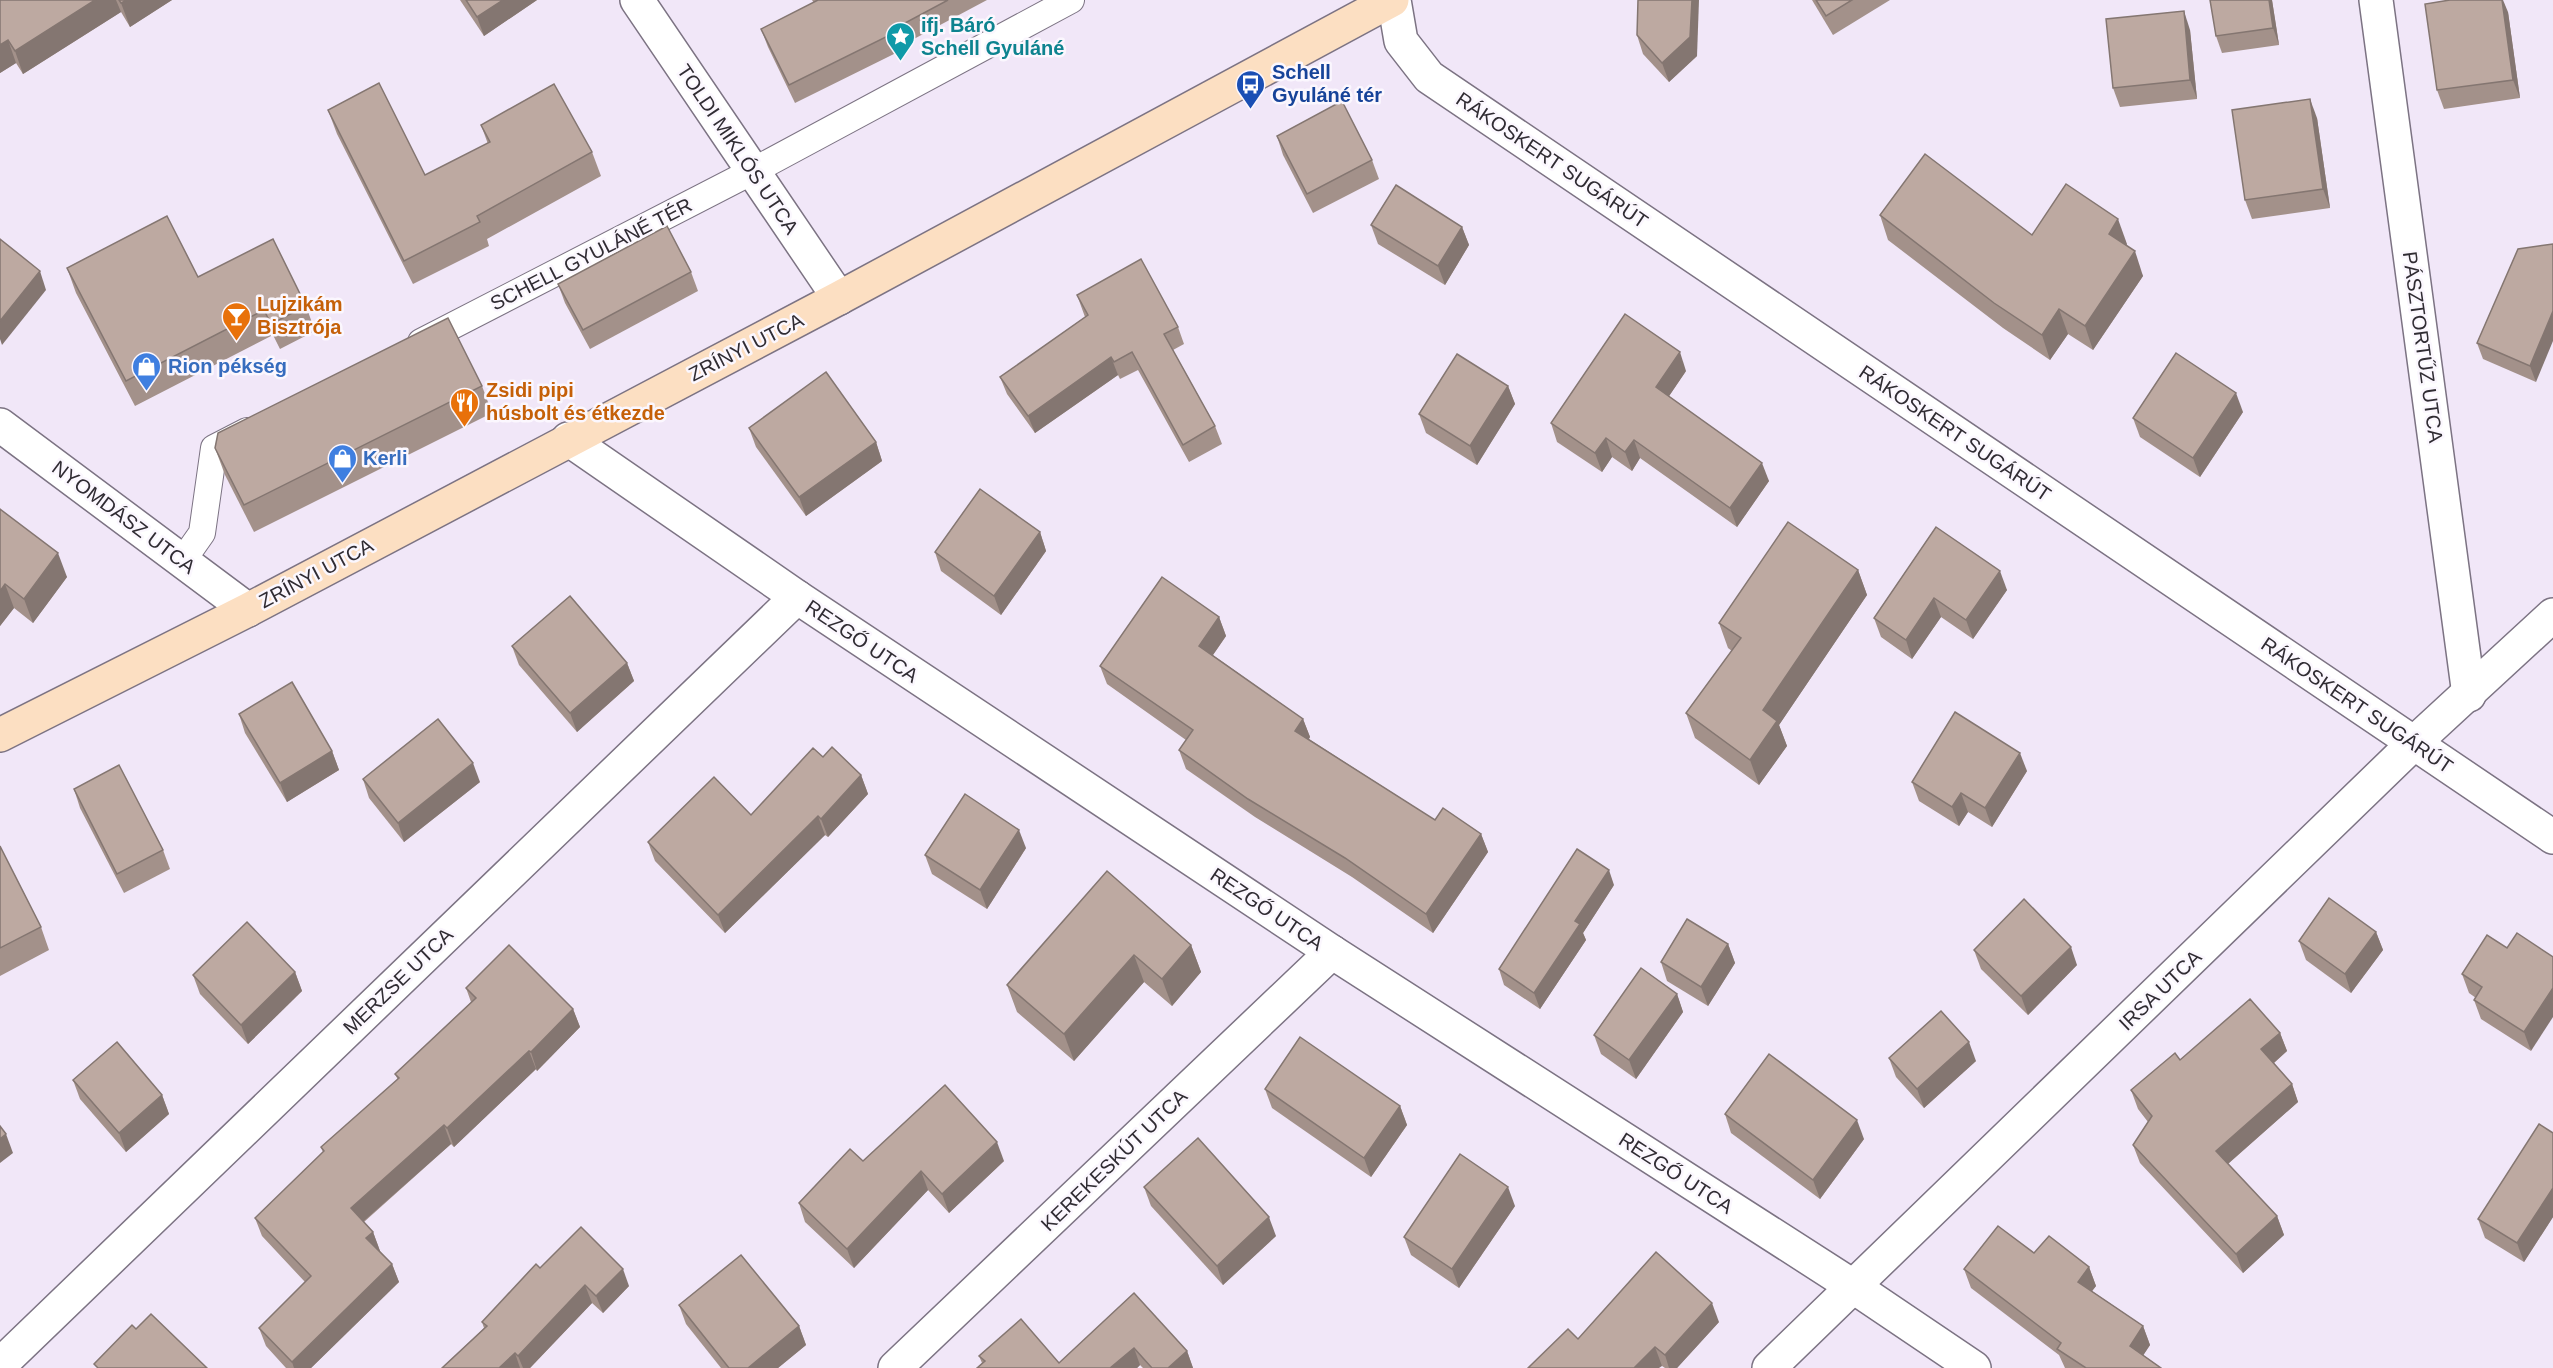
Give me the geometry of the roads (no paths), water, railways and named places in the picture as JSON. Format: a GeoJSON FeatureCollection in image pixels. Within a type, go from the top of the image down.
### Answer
{"type":"FeatureCollection","features":[{"type":"Feature","properties":{"kind":"main road","name":"ZRÍNYI UTCA"},"geometry":{"type":"LineString","coordinates":[[0,735],[248,610],[568,439],[839,298],[1393,0]]}},
{"type":"Feature","properties":{"kind":"street","name":"TOLDI MIKLÓS UTCA"},"geometry":{"type":"LineString","coordinates":[[637,0],[839,298]]}},
{"type":"Feature","properties":{"kind":"street","name":"RÁKOSKERT SUGÁRÚT"},"geometry":{"type":"LineString","coordinates":[[1393,0],[1401,41],[1429,77],[2553,837]]}},
{"type":"Feature","properties":{"kind":"street","name":"PÁSZTORTŰZ UTCA"},"geometry":{"type":"LineString","coordinates":[[2376,0],[2469,694]]}},
{"type":"Feature","properties":{"kind":"street","name":"NYOMDÁSZ UTCA"},"geometry":{"type":"LineString","coordinates":[[0,424],[248,610]]}},
{"type":"Feature","properties":{"kind":"street","name":"REZGŐ UTCA"},"geometry":{"type":"LineString","coordinates":[[568,439],[797,597],[1332,952],[1854,1287],[1974,1368]]}},
{"type":"Feature","properties":{"kind":"street","name":"MERZSE UTCA"},"geometry":{"type":"LineString","coordinates":[[0,1365],[797,597]]}},
{"type":"Feature","properties":{"kind":"street","name":"IRSA UTCA"},"geometry":{"type":"LineString","coordinates":[[1769,1368],[2414,743],[2553,615]]}},
{"type":"Feature","properties":{"kind":"street","name":"KEREKESKÚT UTCA"},"geometry":{"type":"LineString","coordinates":[[895,1368],[1332,952]]}},
{"type":"Feature","properties":{"kind":"lane","name":"SCHELL GYULÁNÉ TÉR"},"geometry":{"type":"LineString","coordinates":[[404,350],[753,171],[1071,0]]}},
{"type":"Feature","properties":{"kind":"lane"},"geometry":{"type":"LineString","coordinates":[[183,560],[202,533],[214,448],[267,421]]}},
{"type":"Feature","properties":{"kind":"place","name":"ifj. Báró Schell Gyuláné"},"geometry":{"type":"Point","coordinates":[900,62]}},
{"type":"Feature","properties":{"kind":"place","name":"Schell Gyuláné tér"},"geometry":{"type":"Point","coordinates":[1251,110]}},
{"type":"Feature","properties":{"kind":"place","name":"Lujzikám Bisztrója"},"geometry":{"type":"Point","coordinates":[236,342]}},
{"type":"Feature","properties":{"kind":"place","name":"Rion pékség"},"geometry":{"type":"Point","coordinates":[147,392]}},
{"type":"Feature","properties":{"kind":"place","name":"Zsidi pipi húsbolt és étkezde"},"geometry":{"type":"Point","coordinates":[465,428]}},
{"type":"Feature","properties":{"kind":"place","name":"Kerli"},"geometry":{"type":"Point","coordinates":[342,484]}}]}
